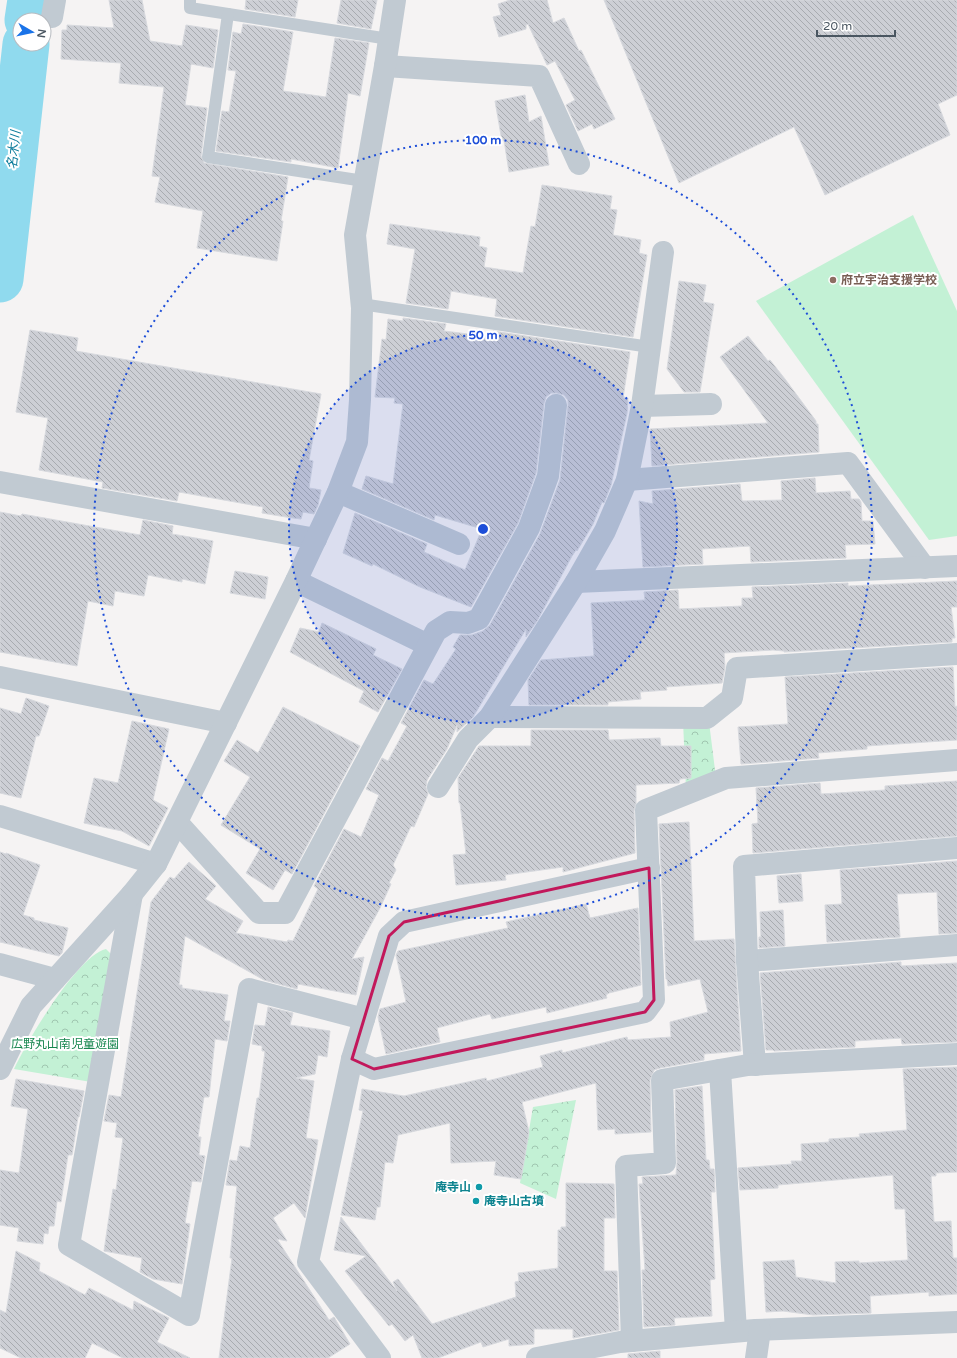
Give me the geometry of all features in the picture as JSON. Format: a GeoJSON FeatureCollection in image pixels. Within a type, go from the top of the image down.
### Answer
{"type":"FeatureCollection","features":[{"type":"Feature","properties":{"kind":"street"},"geometry":{"type":"LineString","coordinates":[[0,1069],[31,1006],[132,894],[156,864],[296,581],[338,492],[357,442],[360,400],[361,304],[355,235],[385,66],[395,0]]}},
{"type":"Feature","properties":{"kind":"street"},"geometry":{"type":"LineString","coordinates":[[385,66],[540,76],[579,164]]}},
{"type":"Feature","properties":{"kind":"street"},"geometry":{"type":"LineString","coordinates":[[438,788],[468,739],[490,717],[576,582],[605,531],[627,480],[642,406],[663,252]]}},
{"type":"Feature","properties":{"kind":"street"},"geometry":{"type":"LineString","coordinates":[[642,406],[711,404]]}},
{"type":"Feature","properties":{"kind":"street"},"geometry":{"type":"LineString","coordinates":[[176,822],[259,913],[285,913],[436,631],[450,622],[468,623],[479,619],[530,528],[548,476],[556,405]]}},
{"type":"Feature","properties":{"kind":"street"},"geometry":{"type":"LineString","coordinates":[[627,480],[848,463],[925,568]]}},
{"type":"Feature","properties":{"kind":"street"},"geometry":{"type":"LineString","coordinates":[[0,482],[316,539]]}},
{"type":"Feature","properties":{"kind":"street"},"geometry":{"type":"LineString","coordinates":[[338,492],[459,544]]}},
{"type":"Feature","properties":{"kind":"street"},"geometry":{"type":"LineString","coordinates":[[576,582],[957,566]]}},
{"type":"Feature","properties":{"kind":"street"},"geometry":{"type":"LineString","coordinates":[[296,581],[428,645]]}},
{"type":"Feature","properties":{"kind":"street"},"geometry":{"type":"LineString","coordinates":[[490,717],[707,718],[732,698],[737,668],[957,654]]}},
{"type":"Feature","properties":{"kind":"street"},"geometry":{"type":"LineString","coordinates":[[0,677],[226,722]]}},
{"type":"Feature","properties":{"kind":"street"},"geometry":{"type":"LineString","coordinates":[[352,1059],[374,1069],[645,1012],[654,1000],[646,810],[726,778],[957,760]]}},
{"type":"Feature","properties":{"kind":"street"},"geometry":{"type":"LineString","coordinates":[[0,816],[156,864]]}},
{"type":"Feature","properties":{"kind":"street"},"geometry":{"type":"LineString","coordinates":[[755,1065],[747,961],[744,866],[957,848]]}},
{"type":"Feature","properties":{"kind":"street"},"geometry":{"type":"LineString","coordinates":[[380,1358],[308,1262],[352,1059],[389,936],[404,922],[648,868]]}},
{"type":"Feature","properties":{"kind":"street"},"geometry":{"type":"LineString","coordinates":[[132,894],[69,1245],[189,1314],[249,989],[364,1018]]}},
{"type":"Feature","properties":{"kind":"street"},"geometry":{"type":"LineString","coordinates":[[747,961],[957,945]]}},
{"type":"Feature","properties":{"kind":"street"},"geometry":{"type":"LineString","coordinates":[[0,964],[55,979]]}},
{"type":"Feature","properties":{"kind":"street"},"geometry":{"type":"LineString","coordinates":[[632,1341],[626,1166],[664,1163],[662,1080],[755,1065],[957,1054]]}},
{"type":"Feature","properties":{"kind":"street"},"geometry":{"type":"LineString","coordinates":[[720,1070],[736,1331]]}},
{"type":"Feature","properties":{"kind":"street"},"geometry":{"type":"LineString","coordinates":[[537,1358],[610,1351],[632,1341],[736,1331],[957,1322]]}},
{"type":"Feature","properties":{"kind":"street"},"geometry":{"type":"LineString","coordinates":[[756,1358],[760,1330]]}},
{"type":"Feature","properties":{"kind":"lane"},"geometry":{"type":"LineString","coordinates":[[190,0],[190,8],[389,39]]}},
{"type":"Feature","properties":{"kind":"lane"},"geometry":{"type":"LineString","coordinates":[[228,14],[208,157],[364,182]]}},
{"type":"Feature","properties":{"kind":"lane"},"geometry":{"type":"LineString","coordinates":[[361,304],[650,347]]}},
{"type":"Feature","properties":{"kind":"highlighted area"},"geometry":{"type":"Polygon","coordinates":[[[649,868],[654,1000],[645,1012],[374,1069],[352,1059],[389,936],[404,922],[649,868]]]}},
{"type":"Feature","properties":{"kind":"green space"},"geometry":{"type":"Polygon","coordinates":[[[913,215],[957,311],[957,536],[929,540],[756,301],[913,215]]]}},
{"type":"Feature","properties":{"kind":"green space"},"geometry":{"type":"Polygon","coordinates":[[[683,721],[709,722],[716,778],[686,789],[683,721]]]}},
{"type":"Feature","properties":{"kind":"green space","name":"広野丸山南児童遊園"},"geometry":{"type":"Polygon","coordinates":[[[106,949],[114,957],[91,1082],[14,1069],[41,1020],[68,982],[82,966],[95,955],[106,949]]]}},
{"type":"Feature","properties":{"kind":"green space"},"geometry":{"type":"Polygon","coordinates":[[[576,1100],[556,1199],[520,1183],[533,1107],[576,1100]]]}},
{"type":"Feature","properties":{"kind":"building"},"geometry":{"type":"Polygon","coordinates":[[[109,0],[142,0],[150,41],[182,46],[186,25],[218,30],[213,68],[191,64],[185,105],[207,108],[201,156],[204,163],[288,177],[281,221],[283,221],[277,261],[197,248],[203,211],[155,202],[160,177],[152,176],[164,87],[119,83],[121,63],[61,59],[62,30],[67,30],[67,25],[114,28],[109,0]]]}},
{"type":"Feature","properties":{"kind":"building"},"geometry":{"type":"Polygon","coordinates":[[[246,0],[298,0],[295,17],[245,9],[246,0]]]}},
{"type":"Feature","properties":{"kind":"building"},"geometry":{"type":"Polygon","coordinates":[[[341,0],[377,0],[371,29],[337,23],[341,0]]]}},
{"type":"Feature","properties":{"kind":"building"},"geometry":{"type":"Polygon","coordinates":[[[510,0],[547,0],[553,23],[564,18],[579,51],[581,50],[615,119],[594,129],[592,124],[578,131],[566,105],[575,100],[555,61],[547,65],[528,24],[526,25],[526,29],[499,37],[493,17],[501,15],[498,4],[510,0]]]}},
{"type":"Feature","properties":{"kind":"building"},"geometry":{"type":"Polygon","coordinates":[[[604,0],[957,0],[957,95],[938,104],[950,135],[825,195],[794,127],[679,183],[604,0]]]}},
{"type":"Feature","properties":{"kind":"building"},"geometry":{"type":"Polygon","coordinates":[[[243,24],[293,32],[283,91],[326,97],[335,38],[369,43],[360,96],[348,93],[338,168],[291,159],[291,162],[216,151],[222,111],[229,112],[236,71],[228,70],[233,32],[241,34],[243,24]]]}},
{"type":"Feature","properties":{"kind":"building"},"geometry":{"type":"Polygon","coordinates":[[[525,95],[529,122],[541,116],[549,165],[509,172],[504,140],[502,141],[495,101],[525,95]]]}},
{"type":"Feature","properties":{"kind":"building"},"geometry":{"type":"Polygon","coordinates":[[[542,185],[612,196],[610,209],[617,210],[613,235],[641,240],[639,253],[647,255],[633,337],[495,316],[497,299],[451,291],[448,309],[406,303],[415,249],[387,244],[390,224],[480,237],[479,246],[487,248],[484,267],[523,273],[531,226],[535,227],[542,185]]]}},
{"type":"Feature","properties":{"kind":"building"},"geometry":{"type":"Polygon","coordinates":[[[679,281],[706,285],[703,302],[714,304],[700,392],[684,392],[667,369],[679,281]]]}},
{"type":"Feature","properties":{"kind":"building"},"geometry":{"type":"Polygon","coordinates":[[[403,318],[446,324],[444,331],[492,337],[493,331],[630,352],[623,398],[628,398],[627,413],[611,485],[593,524],[577,551],[576,550],[572,556],[537,621],[526,637],[526,629],[473,717],[457,732],[457,725],[447,749],[427,780],[426,787],[428,794],[414,827],[411,826],[393,865],[396,870],[389,883],[391,884],[380,908],[352,959],[364,957],[356,995],[298,984],[297,989],[264,980],[185,936],[179,985],[182,985],[182,988],[228,995],[224,1021],[230,1021],[227,1041],[215,1039],[209,1097],[204,1097],[198,1137],[201,1137],[199,1155],[205,1156],[201,1182],[192,1181],[185,1223],[190,1224],[182,1284],[153,1279],[140,1272],[142,1258],[104,1251],[113,1189],[116,1190],[123,1138],[115,1137],[117,1123],[104,1121],[109,1095],[121,1097],[151,902],[170,877],[174,879],[189,862],[216,886],[205,899],[243,921],[236,933],[287,942],[288,940],[293,941],[318,889],[314,886],[344,829],[361,837],[379,795],[366,789],[382,758],[388,761],[407,726],[401,723],[424,680],[433,684],[456,649],[453,647],[460,635],[472,635],[483,631],[490,625],[540,534],[560,480],[568,400],[564,395],[551,393],[546,397],[544,403],[536,473],[518,523],[471,607],[420,587],[373,564],[372,566],[343,553],[355,513],[427,544],[424,552],[465,570],[482,529],[435,515],[434,520],[362,489],[366,476],[393,484],[403,404],[394,403],[395,398],[375,397],[382,339],[386,340],[388,319],[403,321],[403,318]]]}},
{"type":"Feature","properties":{"kind":"building"},"geometry":{"type":"Polygon","coordinates":[[[30,330],[78,338],[76,351],[321,394],[309,460],[313,461],[309,488],[321,490],[318,505],[314,514],[303,512],[301,519],[286,517],[262,513],[263,507],[179,492],[177,501],[102,488],[103,482],[39,470],[48,418],[16,412],[30,330]]]}},
{"type":"Feature","properties":{"kind":"building"},"geometry":{"type":"Polygon","coordinates":[[[748,336],[768,361],[770,360],[816,421],[816,424],[818,424],[819,452],[652,466],[650,429],[768,423],[720,357],[748,336]]]}},
{"type":"Feature","properties":{"kind":"building"},"geometry":{"type":"Polygon","coordinates":[[[815,478],[816,493],[850,491],[851,499],[859,499],[861,502],[862,521],[873,521],[875,544],[845,545],[846,558],[751,562],[750,546],[702,549],[703,564],[643,567],[639,501],[653,504],[652,491],[740,484],[742,501],[782,500],[781,481],[815,478]]]}},
{"type":"Feature","properties":{"kind":"building"},"geometry":{"type":"Polygon","coordinates":[[[0,512],[21,516],[22,514],[140,535],[143,520],[173,526],[172,534],[213,541],[205,584],[182,579],[182,582],[148,575],[144,596],[115,591],[113,606],[88,601],[77,666],[0,652],[0,512]]]}},
{"type":"Feature","properties":{"kind":"building"},"geometry":{"type":"Polygon","coordinates":[[[235,571],[268,577],[265,599],[230,593],[235,571]]]}},
{"type":"Feature","properties":{"kind":"building"},"geometry":{"type":"Polygon","coordinates":[[[957,581],[957,607],[951,607],[955,638],[952,638],[952,642],[784,652],[773,650],[724,653],[725,667],[722,683],[666,687],[667,690],[640,692],[641,699],[608,702],[608,705],[529,705],[528,680],[541,660],[594,656],[591,603],[645,600],[644,592],[678,590],[679,609],[742,606],[742,598],[753,598],[752,587],[848,583],[848,586],[957,581]]]}},
{"type":"Feature","properties":{"kind":"building"},"geometry":{"type":"Polygon","coordinates":[[[322,623],[376,649],[373,655],[402,669],[378,712],[359,702],[364,691],[290,652],[300,628],[319,632],[322,623]]]}},
{"type":"Feature","properties":{"kind":"building"},"geometry":{"type":"Polygon","coordinates":[[[953,667],[955,707],[957,706],[957,740],[867,746],[867,749],[818,753],[819,758],[741,764],[738,727],[788,724],[785,677],[953,667]]]}},
{"type":"Feature","properties":{"kind":"building"},"geometry":{"type":"Polygon","coordinates":[[[26,698],[49,706],[39,736],[36,736],[21,798],[0,793],[0,708],[21,714],[26,698]]]}},
{"type":"Feature","properties":{"kind":"building"},"geometry":{"type":"Polygon","coordinates":[[[283,707],[360,746],[292,874],[285,870],[273,890],[246,873],[260,849],[221,825],[250,777],[224,761],[237,740],[258,753],[283,707]]]}},
{"type":"Feature","properties":{"kind":"building"},"geometry":{"type":"Polygon","coordinates":[[[132,721],[169,729],[153,800],[168,808],[149,846],[122,831],[84,823],[94,778],[118,783],[132,721]]]}},
{"type":"Feature","properties":{"kind":"building"},"geometry":{"type":"Polygon","coordinates":[[[531,730],[608,730],[609,740],[660,738],[661,746],[691,746],[691,778],[680,779],[679,783],[636,785],[636,803],[634,811],[635,853],[563,872],[563,867],[505,875],[506,880],[456,885],[453,855],[466,854],[459,803],[458,778],[479,746],[531,746],[531,730]]]}},
{"type":"Feature","properties":{"kind":"building"},"geometry":{"type":"Polygon","coordinates":[[[957,781],[957,836],[753,853],[752,824],[758,823],[756,788],[820,783],[821,794],[885,790],[885,786],[957,781]]]}},
{"type":"Feature","properties":{"kind":"building"},"geometry":{"type":"Polygon","coordinates":[[[689,822],[694,941],[734,939],[741,1051],[704,1054],[704,1060],[654,1070],[650,1080],[651,1132],[615,1134],[615,1129],[598,1130],[596,1083],[522,1102],[529,1132],[521,1179],[494,1175],[496,1161],[451,1163],[450,1123],[398,1135],[393,1163],[385,1162],[380,1207],[377,1207],[375,1220],[341,1215],[363,1111],[359,1110],[362,1089],[404,1096],[486,1078],[487,1081],[543,1067],[540,1056],[562,1050],[562,1053],[627,1037],[628,1040],[671,1037],[670,1022],[708,1012],[700,979],[668,986],[666,979],[659,824],[689,822]]]}},
{"type":"Feature","properties":{"kind":"building"},"geometry":{"type":"Polygon","coordinates":[[[0,852],[40,865],[23,915],[34,918],[34,920],[68,928],[62,953],[59,956],[0,942],[0,852]]]}},
{"type":"Feature","properties":{"kind":"building"},"geometry":{"type":"Polygon","coordinates":[[[957,861],[957,933],[939,934],[937,892],[897,894],[900,937],[827,942],[825,905],[842,904],[840,870],[957,861]]]}},
{"type":"Feature","properties":{"kind":"building"},"geometry":{"type":"Polygon","coordinates":[[[801,874],[803,901],[779,903],[777,876],[801,874]]]}},
{"type":"Feature","properties":{"kind":"building"},"geometry":{"type":"Polygon","coordinates":[[[586,904],[590,918],[638,908],[641,985],[609,993],[606,995],[607,998],[547,1013],[546,1007],[492,1019],[490,1014],[437,1028],[440,1042],[386,1054],[378,1017],[380,1009],[406,1002],[396,955],[398,951],[508,928],[506,922],[586,904]]]}},
{"type":"Feature","properties":{"kind":"building"},"geometry":{"type":"Polygon","coordinates":[[[783,910],[785,946],[759,948],[759,937],[761,937],[760,912],[783,910]]]}},
{"type":"Feature","properties":{"kind":"building"},"geometry":{"type":"Polygon","coordinates":[[[901,962],[901,966],[957,963],[957,1042],[902,1044],[901,1038],[855,1041],[855,1047],[774,1051],[766,1050],[760,973],[901,962]]]}},
{"type":"Feature","properties":{"kind":"building"},"geometry":{"type":"Polygon","coordinates":[[[268,1007],[293,1013],[290,1025],[330,1031],[327,1057],[318,1055],[315,1074],[296,1078],[314,1081],[306,1138],[318,1140],[305,1218],[294,1203],[273,1218],[287,1241],[277,1239],[329,1320],[334,1317],[350,1344],[328,1358],[219,1358],[232,1258],[230,1258],[237,1186],[226,1185],[230,1160],[237,1161],[240,1146],[250,1148],[257,1098],[259,1098],[265,1051],[262,1051],[262,1046],[252,1044],[255,1025],[265,1026],[268,1007]]]}},
{"type":"Feature","properties":{"kind":"building"},"geometry":{"type":"Polygon","coordinates":[[[957,1067],[957,1172],[936,1173],[936,1176],[931,1176],[934,1222],[951,1221],[953,1258],[957,1258],[957,1294],[929,1296],[929,1292],[870,1296],[871,1313],[813,1315],[783,1311],[766,1312],[763,1262],[794,1260],[796,1277],[836,1283],[835,1262],[859,1261],[859,1263],[908,1260],[905,1209],[895,1209],[893,1175],[778,1185],[778,1188],[740,1190],[738,1168],[792,1164],[791,1161],[802,1161],[801,1144],[829,1142],[829,1139],[860,1137],[859,1134],[907,1130],[903,1069],[957,1067]]]}},
{"type":"Feature","properties":{"kind":"building"},"geometry":{"type":"Polygon","coordinates":[[[16,1079],[84,1091],[72,1155],[68,1155],[61,1202],[57,1201],[54,1226],[49,1226],[48,1234],[44,1233],[43,1244],[17,1241],[19,1228],[0,1225],[0,1170],[19,1173],[28,1109],[11,1106],[16,1079]]]}},
{"type":"Feature","properties":{"kind":"building"},"geometry":{"type":"Polygon","coordinates":[[[702,1086],[706,1160],[709,1160],[710,1169],[714,1169],[715,1192],[711,1192],[715,1279],[710,1280],[712,1316],[674,1318],[675,1325],[644,1327],[642,1270],[645,1270],[639,1184],[643,1184],[642,1177],[676,1175],[675,1090],[702,1086]]]}},
{"type":"Feature","properties":{"kind":"building"},"geometry":{"type":"Polygon","coordinates":[[[566,1183],[614,1184],[615,1218],[604,1218],[604,1271],[617,1271],[619,1330],[573,1338],[573,1329],[534,1329],[534,1344],[509,1346],[509,1339],[483,1347],[481,1342],[438,1358],[422,1358],[413,1335],[405,1341],[392,1324],[389,1326],[345,1271],[366,1256],[334,1250],[341,1217],[397,1291],[393,1282],[398,1279],[432,1324],[516,1297],[515,1282],[519,1281],[518,1273],[558,1268],[558,1230],[561,1230],[561,1227],[566,1227],[566,1183]]]}},
{"type":"Feature","properties":{"kind":"building"},"geometry":{"type":"Polygon","coordinates":[[[16,1251],[40,1263],[39,1271],[85,1295],[89,1288],[133,1310],[134,1301],[169,1318],[157,1342],[190,1358],[123,1358],[92,1343],[85,1358],[21,1358],[0,1348],[0,1310],[6,1313],[16,1251]]]}},
{"type":"Feature","properties":{"kind":"building"},"geometry":{"type":"Polygon","coordinates":[[[660,1351],[660,1358],[628,1358],[628,1354],[660,1351]]]}},
{"type":"Feature","properties":{"kind":"waterway","name":"名木川"},"geometry":{"type":"LineString","coordinates":[[29,12],[31,0]]}},
{"type":"Feature","properties":{"kind":"waterway","name":"名木川"},"geometry":{"type":"LineString","coordinates":[[0,279],[25,52]]}},
{"type":"Feature","properties":{"kind":"place","name":"府立宇治支援学校"},"geometry":{"type":"Point","coordinates":[833,280]}},
{"type":"Feature","properties":{"kind":"place","name":"庵寺山"},"geometry":{"type":"Point","coordinates":[479,1187]}},
{"type":"Feature","properties":{"kind":"place","name":"庵寺山古墳"},"geometry":{"type":"Point","coordinates":[476,1201]}}]}
